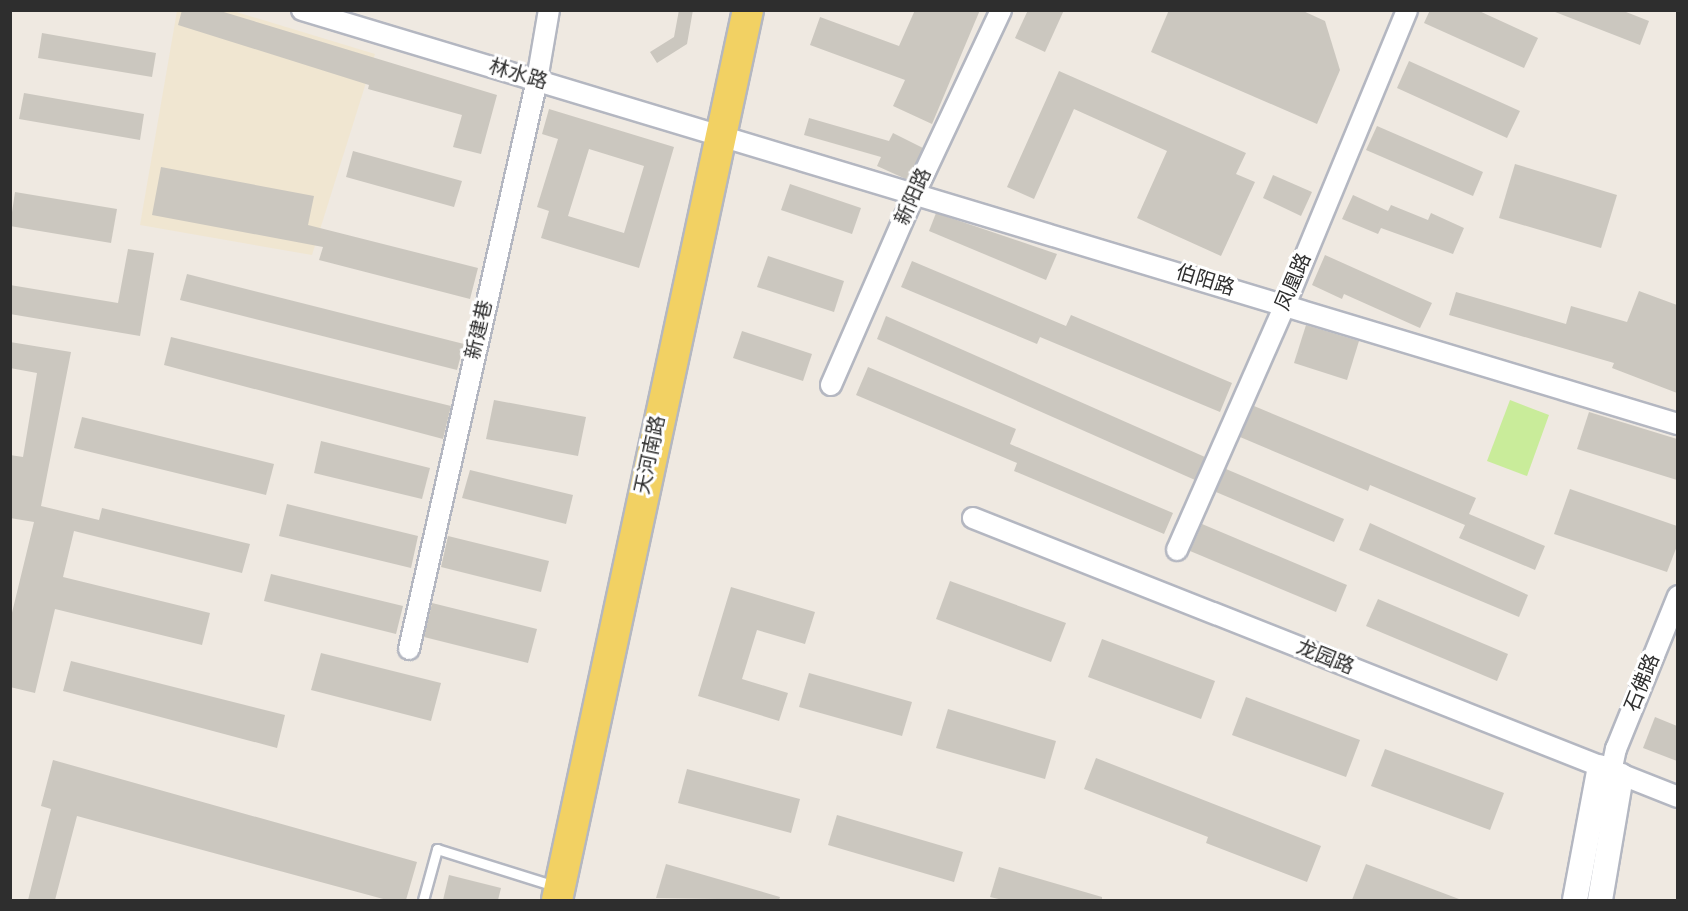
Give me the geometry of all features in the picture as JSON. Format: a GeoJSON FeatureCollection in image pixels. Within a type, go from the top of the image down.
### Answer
{"type":"FeatureCollection","features":[{"type":"Feature","properties":{"kind":"main road","name":"天河南路"},"geometry":{"type":"LineString","coordinates":[[565,896],[725,139],[747,10]]}},
{"type":"Feature","properties":{"kind":"main road","name":"天河南路"},"geometry":{"type":"LineString","coordinates":[[725,139],[764,10]]}},
{"type":"Feature","properties":{"kind":"street","name":"林水路"},"geometry":{"type":"LineString","coordinates":[[302,10],[725,139]]}},
{"type":"Feature","properties":{"kind":"street","name":"新建巷"},"geometry":{"type":"LineString","coordinates":[[409,649],[537,80],[549,10]]}},
{"type":"Feature","properties":{"kind":"street","name":"新阳路"},"geometry":{"type":"LineString","coordinates":[[831,385],[915,193],[1001,10]]}},
{"type":"Feature","properties":{"kind":"street","name":"凤凰路"},"geometry":{"type":"LineString","coordinates":[[1177,550],[1285,305],[1405,11]]}},
{"type":"Feature","properties":{"kind":"street","name":"伯阳路"},"geometry":{"type":"LineString","coordinates":[[725,139],[915,193],[1677,424]]}},
{"type":"Feature","properties":{"kind":"street","name":"龙园路"},"geometry":{"type":"LineString","coordinates":[[973,518],[1677,797]]}},
{"type":"Feature","properties":{"kind":"street","name":"石佛路"},"geometry":{"type":"LineString","coordinates":[[1575,900],[1616,749],[1677,596]]}},
{"type":"Feature","properties":{"kind":"street","name":"石佛路"},"geometry":{"type":"LineString","coordinates":[[1599,900],[1611,772]]}},
{"type":"Feature","properties":{"kind":"lane"},"geometry":{"type":"LineString","coordinates":[[423,900],[437,849],[565,896]]}},
{"type":"Feature","properties":{"kind":"shaded area"},"geometry":{"type":"Polygon","coordinates":[[[177,11],[233,11],[375,54],[312,255],[140,225],[177,11]]]}},
{"type":"Feature","properties":{"kind":"green space"},"geometry":{"type":"Polygon","coordinates":[[[1510,400],[1549,415],[1527,476],[1487,461],[1510,400]]]}},
{"type":"Feature","properties":{"kind":"building"},"geometry":{"type":"Polygon","coordinates":[[[182,10],[217,10],[497,95],[481,154],[453,147],[462,115],[368,89],[369,85],[178,25],[182,10]]]}},
{"type":"Feature","properties":{"kind":"building"},"geometry":{"type":"Polygon","coordinates":[[[679,10],[693,10],[687,44],[657,63],[650,52],[674,37],[679,10]]]}},
{"type":"Feature","properties":{"kind":"building"},"geometry":{"type":"Polygon","coordinates":[[[915,10],[980,10],[932,124],[893,106],[905,80],[810,45],[820,17],[899,46],[915,10]]]}},
{"type":"Feature","properties":{"kind":"building"},"geometry":{"type":"Polygon","coordinates":[[[1028,10],[1064,10],[1045,52],[1015,38],[1028,10]]]}},
{"type":"Feature","properties":{"kind":"building"},"geometry":{"type":"Polygon","coordinates":[[[1169,10],[1301,10],[1325,21],[1340,70],[1317,124],[1151,52],[1169,10]]]}},
{"type":"Feature","properties":{"kind":"building"},"geometry":{"type":"Polygon","coordinates":[[[1430,10],[1477,10],[1538,38],[1524,68],[1424,23],[1430,10]]]}},
{"type":"Feature","properties":{"kind":"building"},"geometry":{"type":"Polygon","coordinates":[[[1550,10],[1621,10],[1649,21],[1640,45],[1550,10]]]}},
{"type":"Feature","properties":{"kind":"building"},"geometry":{"type":"Polygon","coordinates":[[[42,33],[156,53],[152,77],[38,58],[42,33]]]}},
{"type":"Feature","properties":{"kind":"building"},"geometry":{"type":"Polygon","coordinates":[[[1409,61],[1520,111],[1507,138],[1397,88],[1409,61]]]}},
{"type":"Feature","properties":{"kind":"building"},"geometry":{"type":"Polygon","coordinates":[[[1059,71],[1246,153],[1236,174],[1255,182],[1221,256],[1137,218],[1167,151],[1074,109],[1034,199],[1007,187],[1059,71]]]}},
{"type":"Feature","properties":{"kind":"building"},"geometry":{"type":"Polygon","coordinates":[[[24,93],[144,114],[140,140],[19,119],[24,93]]]}},
{"type":"Feature","properties":{"kind":"building"},"geometry":{"type":"Polygon","coordinates":[[[549,109],[674,147],[639,268],[541,238],[549,211],[537,207],[558,139],[542,134],[549,109]],[[589,149],[568,216],[624,233],[644,166],[589,149]]]}},
{"type":"Feature","properties":{"kind":"building"},"geometry":{"type":"Polygon","coordinates":[[[809,118],[889,141],[893,133],[923,148],[908,180],[877,166],[881,157],[804,135],[809,118]]]}},
{"type":"Feature","properties":{"kind":"building"},"geometry":{"type":"Polygon","coordinates":[[[1377,126],[1483,172],[1473,196],[1366,150],[1377,126]]]}},
{"type":"Feature","properties":{"kind":"building"},"geometry":{"type":"Polygon","coordinates":[[[353,151],[462,181],[454,207],[346,177],[353,151]]]}},
{"type":"Feature","properties":{"kind":"building"},"geometry":{"type":"Polygon","coordinates":[[[1515,164],[1617,195],[1601,248],[1499,218],[1515,164]]]}},
{"type":"Feature","properties":{"kind":"building"},"geometry":{"type":"Polygon","coordinates":[[[161,167],[314,196],[308,225],[478,268],[470,299],[319,260],[323,247],[152,215],[161,167]]]}},
{"type":"Feature","properties":{"kind":"building"},"geometry":{"type":"Polygon","coordinates":[[[1273,175],[1312,192],[1301,216],[1263,198],[1273,175]]]}},
{"type":"Feature","properties":{"kind":"building"},"geometry":{"type":"Polygon","coordinates":[[[790,184],[861,208],[852,234],[781,210],[790,184]]]}},
{"type":"Feature","properties":{"kind":"building"},"geometry":{"type":"Polygon","coordinates":[[[15,192],[117,209],[111,243],[10,226],[15,192]]]}},
{"type":"Feature","properties":{"kind":"building"},"geometry":{"type":"Polygon","coordinates":[[[1353,195],[1388,211],[1391,205],[1428,220],[1431,213],[1464,228],[1453,254],[1381,228],[1378,234],[1342,219],[1353,195]]]}},
{"type":"Feature","properties":{"kind":"building"},"geometry":{"type":"Polygon","coordinates":[[[936,213],[1057,254],[1046,280],[929,231],[936,213]]]}},
{"type":"Feature","properties":{"kind":"building"},"geometry":{"type":"Polygon","coordinates":[[[128,249],[154,253],[140,336],[10,314],[10,285],[118,303],[128,249]]]}},
{"type":"Feature","properties":{"kind":"building"},"geometry":{"type":"Polygon","coordinates":[[[1325,255],[1432,303],[1420,328],[1344,294],[1342,299],[1312,285],[1325,255]]]}},
{"type":"Feature","properties":{"kind":"building"},"geometry":{"type":"Polygon","coordinates":[[[768,256],[844,281],[834,312],[757,287],[768,256]]]}},
{"type":"Feature","properties":{"kind":"building"},"geometry":{"type":"Polygon","coordinates":[[[912,261],[1066,326],[1071,315],[1232,383],[1220,412],[1040,337],[1037,344],[901,287],[912,261]]]}},
{"type":"Feature","properties":{"kind":"building"},"geometry":{"type":"Polygon","coordinates":[[[187,274],[464,344],[457,370],[180,300],[187,274]]]}},
{"type":"Feature","properties":{"kind":"building"},"geometry":{"type":"Polygon","coordinates":[[[1639,291],[1677,305],[1677,393],[1612,368],[1614,363],[1449,315],[1456,292],[1566,324],[1571,306],[1627,322],[1639,291]]]}},
{"type":"Feature","properties":{"kind":"building"},"geometry":{"type":"Polygon","coordinates":[[[886,316],[1205,457],[1195,480],[877,339],[886,316]]]}},
{"type":"Feature","properties":{"kind":"building"},"geometry":{"type":"Polygon","coordinates":[[[1306,325],[1359,341],[1347,380],[1294,363],[1306,325]]]}},
{"type":"Feature","properties":{"kind":"building"},"geometry":{"type":"Polygon","coordinates":[[[742,331],[812,354],[803,381],[733,358],[742,331]]]}},
{"type":"Feature","properties":{"kind":"building"},"geometry":{"type":"Polygon","coordinates":[[[171,337],[451,406],[443,439],[164,365],[171,337]]]}},
{"type":"Feature","properties":{"kind":"building"},"geometry":{"type":"Polygon","coordinates":[[[10,342],[71,352],[41,506],[99,520],[102,508],[250,544],[242,573],[74,531],[63,577],[210,613],[202,645],[55,609],[35,693],[10,687],[10,621],[34,522],[10,518],[10,455],[23,457],[37,373],[10,368],[10,342]]]}},
{"type":"Feature","properties":{"kind":"building"},"geometry":{"type":"Polygon","coordinates":[[[868,367],[1016,429],[1010,444],[1173,513],[1164,534],[1014,471],[1017,463],[856,395],[868,367]]]}},
{"type":"Feature","properties":{"kind":"building"},"geometry":{"type":"Polygon","coordinates":[[[494,400],[586,417],[578,456],[486,439],[494,400]]]}},
{"type":"Feature","properties":{"kind":"building"},"geometry":{"type":"Polygon","coordinates":[[[1254,406],[1476,498],[1469,514],[1545,546],[1535,570],[1459,538],[1465,525],[1370,485],[1368,491],[1240,437],[1254,406]]]}},
{"type":"Feature","properties":{"kind":"building"},"geometry":{"type":"Polygon","coordinates":[[[1589,412],[1677,439],[1677,480],[1577,449],[1589,412]]]}},
{"type":"Feature","properties":{"kind":"building"},"geometry":{"type":"Polygon","coordinates":[[[82,417],[274,464],[266,495],[74,448],[82,417]]]}},
{"type":"Feature","properties":{"kind":"building"},"geometry":{"type":"Polygon","coordinates":[[[321,441],[430,468],[422,499],[314,473],[321,441]]]}},
{"type":"Feature","properties":{"kind":"building"},"geometry":{"type":"Polygon","coordinates":[[[1226,469],[1344,519],[1334,542],[1216,492],[1226,469]]]}},
{"type":"Feature","properties":{"kind":"building"},"geometry":{"type":"Polygon","coordinates":[[[470,470],[573,495],[566,524],[462,498],[470,470]]]}},
{"type":"Feature","properties":{"kind":"building"},"geometry":{"type":"Polygon","coordinates":[[[1570,489],[1677,526],[1677,546],[1667,572],[1554,534],[1570,489]]]}},
{"type":"Feature","properties":{"kind":"building"},"geometry":{"type":"Polygon","coordinates":[[[287,504],[418,536],[411,568],[279,536],[287,504]]]}},
{"type":"Feature","properties":{"kind":"building"},"geometry":{"type":"Polygon","coordinates":[[[1370,523],[1528,595],[1519,617],[1359,550],[1370,523]]]}},
{"type":"Feature","properties":{"kind":"building"},"geometry":{"type":"Polygon","coordinates":[[[1202,524],[1347,585],[1336,612],[1190,551],[1202,524]]]}},
{"type":"Feature","properties":{"kind":"building"},"geometry":{"type":"Polygon","coordinates":[[[448,536],[549,561],[541,592],[441,567],[448,536]]]}},
{"type":"Feature","properties":{"kind":"building"},"geometry":{"type":"Polygon","coordinates":[[[271,574],[403,606],[396,634],[264,601],[271,574]]]}},
{"type":"Feature","properties":{"kind":"building"},"geometry":{"type":"Polygon","coordinates":[[[950,581],[1066,623],[1051,662],[936,619],[950,581]]]}},
{"type":"Feature","properties":{"kind":"building"},"geometry":{"type":"Polygon","coordinates":[[[731,587],[815,612],[805,644],[757,630],[742,679],[788,693],[779,721],[698,696],[731,587]]]}},
{"type":"Feature","properties":{"kind":"building"},"geometry":{"type":"Polygon","coordinates":[[[1378,599],[1508,654],[1497,681],[1366,626],[1378,599]]]}},
{"type":"Feature","properties":{"kind":"building"},"geometry":{"type":"Polygon","coordinates":[[[432,603],[537,629],[528,663],[424,637],[432,603]]]}},
{"type":"Feature","properties":{"kind":"building"},"geometry":{"type":"Polygon","coordinates":[[[1102,639],[1215,681],[1201,719],[1088,677],[1102,639]]]}},
{"type":"Feature","properties":{"kind":"building"},"geometry":{"type":"Polygon","coordinates":[[[321,653],[441,683],[431,721],[311,690],[321,653]]]}},
{"type":"Feature","properties":{"kind":"building"},"geometry":{"type":"Polygon","coordinates":[[[71,661],[285,715],[277,748],[63,691],[71,661]]]}},
{"type":"Feature","properties":{"kind":"building"},"geometry":{"type":"Polygon","coordinates":[[[809,673],[912,702],[902,736],[799,707],[809,673]]]}},
{"type":"Feature","properties":{"kind":"building"},"geometry":{"type":"Polygon","coordinates":[[[1246,697],[1360,740],[1346,777],[1232,735],[1246,697]]]}},
{"type":"Feature","properties":{"kind":"building"},"geometry":{"type":"Polygon","coordinates":[[[948,709],[1056,741],[1045,779],[936,748],[948,709]]]}},
{"type":"Feature","properties":{"kind":"building"},"geometry":{"type":"Polygon","coordinates":[[[1655,717],[1677,726],[1677,761],[1643,748],[1655,717]]]}},
{"type":"Feature","properties":{"kind":"building"},"geometry":{"type":"Polygon","coordinates":[[[1385,749],[1504,793],[1490,830],[1371,786],[1385,749]]]}},
{"type":"Feature","properties":{"kind":"building"},"geometry":{"type":"Polygon","coordinates":[[[1096,758],[1321,846],[1307,882],[1206,843],[1208,837],[1084,789],[1096,758]]]}},
{"type":"Feature","properties":{"kind":"building"},"geometry":{"type":"Polygon","coordinates":[[[53,760],[417,862],[406,900],[387,900],[77,816],[55,900],[28,900],[51,809],[41,806],[53,760]]]}},
{"type":"Feature","properties":{"kind":"building"},"geometry":{"type":"Polygon","coordinates":[[[687,769],[800,799],[791,833],[678,803],[687,769]]]}},
{"type":"Feature","properties":{"kind":"building"},"geometry":{"type":"Polygon","coordinates":[[[837,815],[963,852],[954,882],[828,845],[837,815]]]}},
{"type":"Feature","properties":{"kind":"building"},"geometry":{"type":"Polygon","coordinates":[[[666,864],[780,897],[779,900],[656,898],[666,864]]]}},
{"type":"Feature","properties":{"kind":"building"},"geometry":{"type":"Polygon","coordinates":[[[1366,864],[1459,899],[1459,900],[1352,900],[1366,864]]]}},
{"type":"Feature","properties":{"kind":"building"},"geometry":{"type":"Polygon","coordinates":[[[999,867],[1102,897],[1102,900],[1003,900],[990,897],[999,867]]]}},
{"type":"Feature","properties":{"kind":"building"},"geometry":{"type":"Polygon","coordinates":[[[449,875],[501,888],[498,900],[443,900],[449,875]]]}}]}
